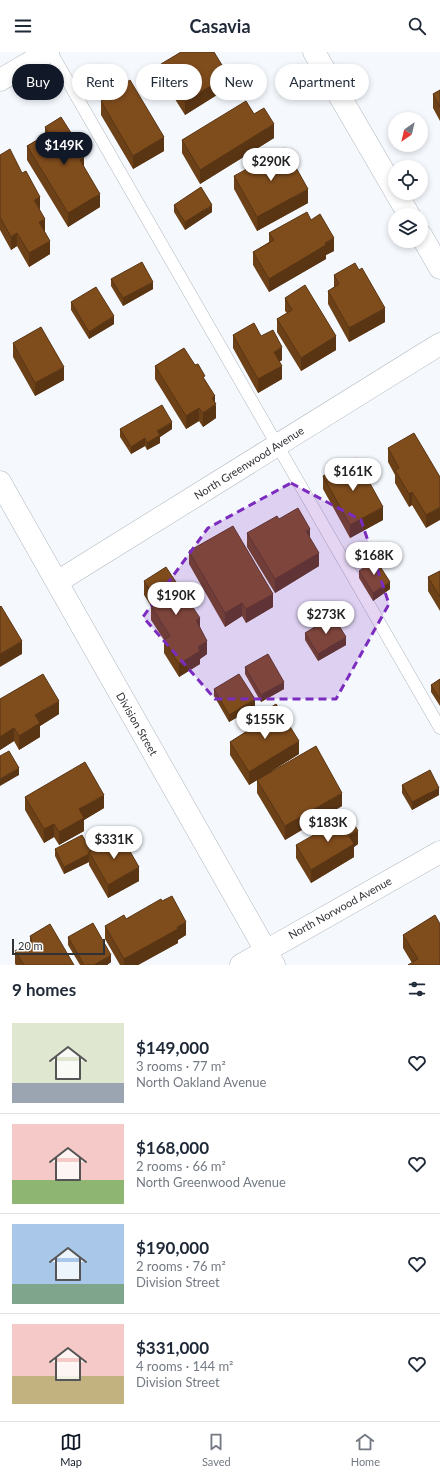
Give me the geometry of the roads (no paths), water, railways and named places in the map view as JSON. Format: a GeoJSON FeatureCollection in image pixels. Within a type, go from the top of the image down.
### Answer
{"type":"FeatureCollection","features":[{"type":"Feature","properties":{"kind":"street"},"geometry":{"type":"LineString","coordinates":[[0,80],[48,52]]}},
{"type":"Feature","properties":{"kind":"street"},"geometry":{"type":"LineString","coordinates":[[314,52],[388,178]]}},
{"type":"Feature","properties":{"kind":"street"},"geometry":{"type":"LineString","coordinates":[[428,248],[440,268]]}},
{"type":"Feature","properties":{"kind":"street","name":"North Greenwood Avenue"},"geometry":{"type":"LineString","coordinates":[[57,582],[440,344]]}},
{"type":"Feature","properties":{"kind":"street","name":"Division Street"},"geometry":{"type":"LineString","coordinates":[[0,482],[270,958]]}},
{"type":"Feature","properties":{"kind":"street","name":"North Norwood Avenue"},"geometry":{"type":"LineString","coordinates":[[241,965],[270,958],[440,852]]}},
{"type":"Feature","properties":{"kind":"lane"},"geometry":{"type":"LineString","coordinates":[[51,52],[440,728]]}}]}
